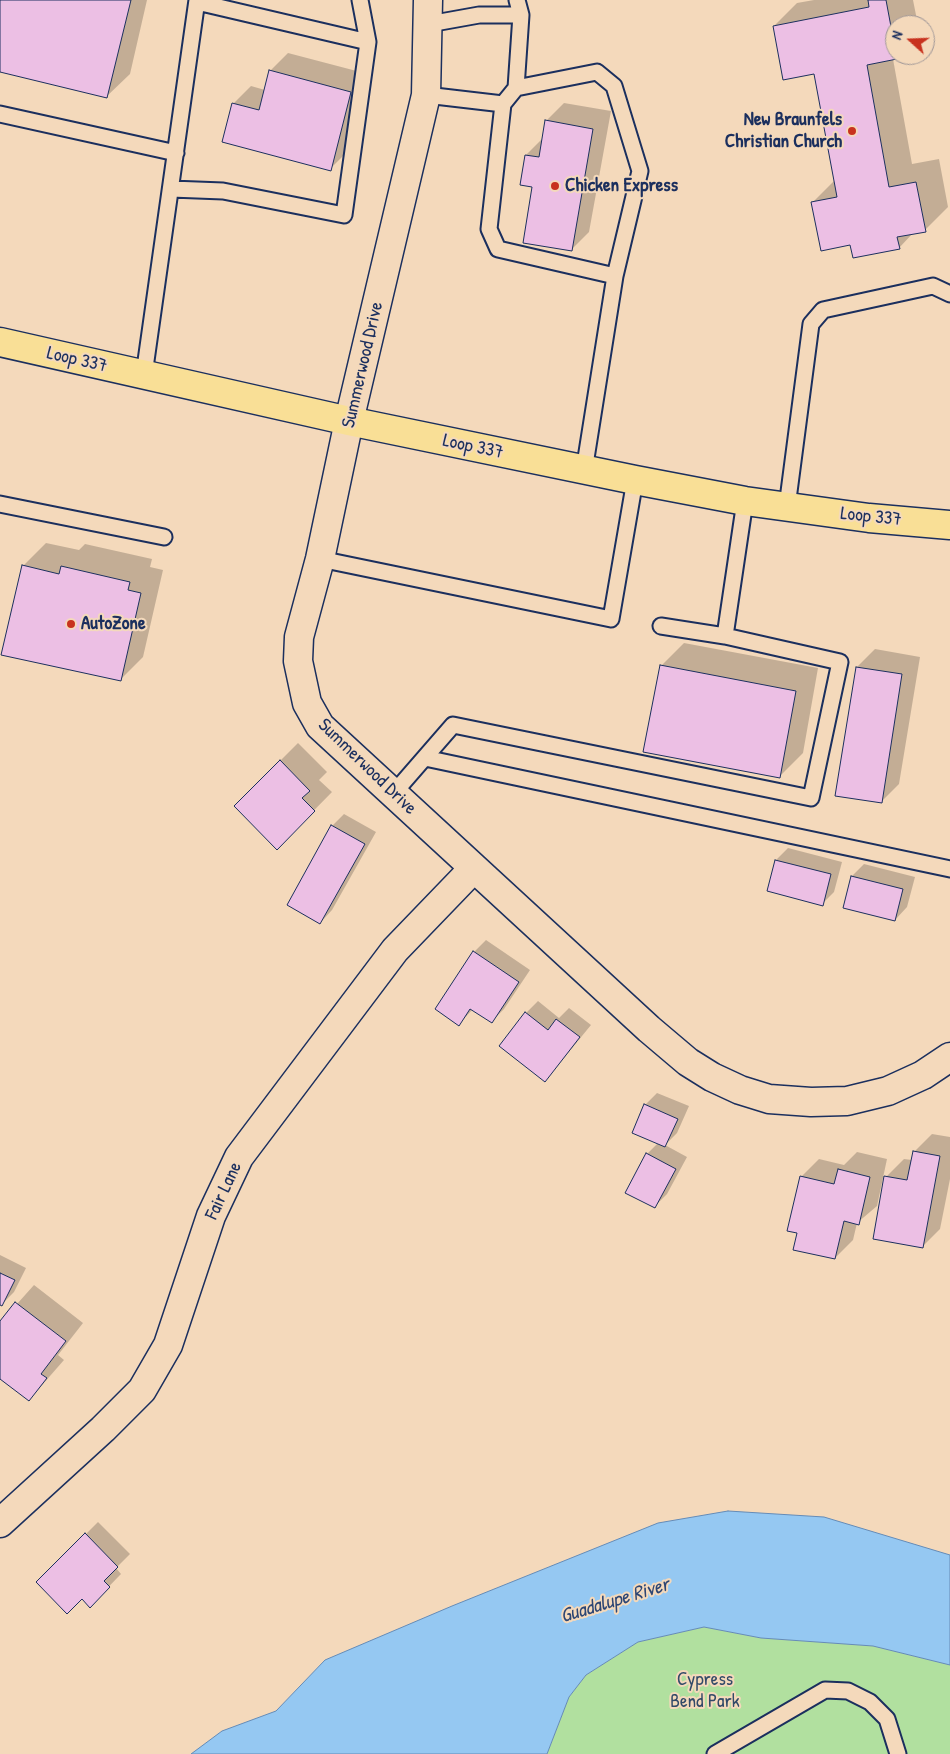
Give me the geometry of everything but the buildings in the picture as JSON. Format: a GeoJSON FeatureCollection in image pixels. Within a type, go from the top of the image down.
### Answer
{"type":"FeatureCollection","features":[{"type":"Feature","properties":{"kind":"main road","name":"Loop 337"},"geometry":{"type":"LineString","coordinates":[[0,342],[350,421],[584,471],[744,501],[869,518],[950,525]]}},
{"type":"Feature","properties":{"kind":"street","name":"Summerwood Drive"},"geometry":{"type":"LineString","coordinates":[[428,12],[426,95],[320,559],[299,637],[298,661],[307,703],[320,726],[393,794],[649,1029],[688,1062],[712,1077],[740,1090],[770,1099],[811,1102],[847,1100],[888,1091],[922,1075],[950,1057]]}},
{"type":"Feature","properties":{"kind":"street","name":"Fair Lane"},"geometry":{"type":"LineString","coordinates":[[0,1523],[103,1429],[142,1390],[168,1345],[211,1216],[239,1157],[395,950],[474,868]]}},
{"type":"Feature","properties":{"kind":"lane"},"geometry":{"type":"LineString","coordinates":[[171,189],[223,191],[344,214],[368,42],[360,0]]}},
{"type":"Feature","properties":{"kind":"lane"},"geometry":{"type":"LineString","coordinates":[[517,0],[521,16],[516,88],[503,104],[489,229],[498,249],[615,276]]}},
{"type":"Feature","properties":{"kind":"lane"},"geometry":{"type":"LineString","coordinates":[[144,375],[197,1],[368,42]]}},
{"type":"Feature","properties":{"kind":"lane"},"geometry":{"type":"LineString","coordinates":[[428,12],[521,16]]}},
{"type":"Feature","properties":{"kind":"lane"},"geometry":{"type":"LineString","coordinates":[[516,88],[597,72],[614,86],[640,171],[615,276],[584,471]]}},
{"type":"Feature","properties":{"kind":"lane"},"geometry":{"type":"LineString","coordinates":[[426,95],[503,104]]}},
{"type":"Feature","properties":{"kind":"lane"},"geometry":{"type":"LineString","coordinates":[[0,114],[176,153]]}},
{"type":"Feature","properties":{"kind":"lane"},"geometry":{"type":"LineString","coordinates":[[787,507],[811,324],[823,310],[933,286],[950,294]]}},
{"type":"Feature","properties":{"kind":"lane"},"geometry":{"type":"LineString","coordinates":[[320,559],[611,619],[636,480]]}},
{"type":"Feature","properties":{"kind":"lane"},"geometry":{"type":"LineString","coordinates":[[725,636],[744,501]]}},
{"type":"Feature","properties":{"kind":"lane"},"geometry":{"type":"LineString","coordinates":[[0,504],[164,537]]}},
{"type":"Feature","properties":{"kind":"lane"},"geometry":{"type":"LineString","coordinates":[[393,794],[454,725],[811,798],[840,662],[725,636],[661,626]]}},
{"type":"Feature","properties":{"kind":"lane"},"geometry":{"type":"LineString","coordinates":[[425,758],[950,869]]}},
{"type":"Feature","properties":{"kind":"lane"},"geometry":{"type":"LineString","coordinates":[[715,1754],[825,1690],[848,1691],[870,1702],[887,1719],[898,1754]]}},
{"type":"Feature","properties":{"kind":"green space","name":"Cypress Bend Park"},"geometry":{"type":"Polygon","coordinates":[[[704,1627],[761,1638],[873,1646],[950,1665],[950,1754],[547,1754],[569,1697],[586,1675],[638,1642],[704,1627]]]}},
{"type":"Feature","properties":{"kind":"water","name":"Guadalupe River"},"geometry":{"type":"Polygon","coordinates":[[[728,1511],[824,1517],[950,1555],[950,1665],[873,1646],[761,1638],[704,1627],[638,1642],[586,1675],[569,1697],[547,1754],[191,1754],[222,1731],[276,1711],[325,1660],[452,1606],[658,1523],[728,1511]]]}},
{"type":"Feature","properties":{"kind":"place","name":"New Braunfels Christian Church"},"geometry":{"type":"Point","coordinates":[852,131]}},
{"type":"Feature","properties":{"kind":"place","name":"Chicken Express"},"geometry":{"type":"Point","coordinates":[555,186]}},
{"type":"Feature","properties":{"kind":"place","name":"AutoZone"},"geometry":{"type":"Point","coordinates":[71,624]}}]}
